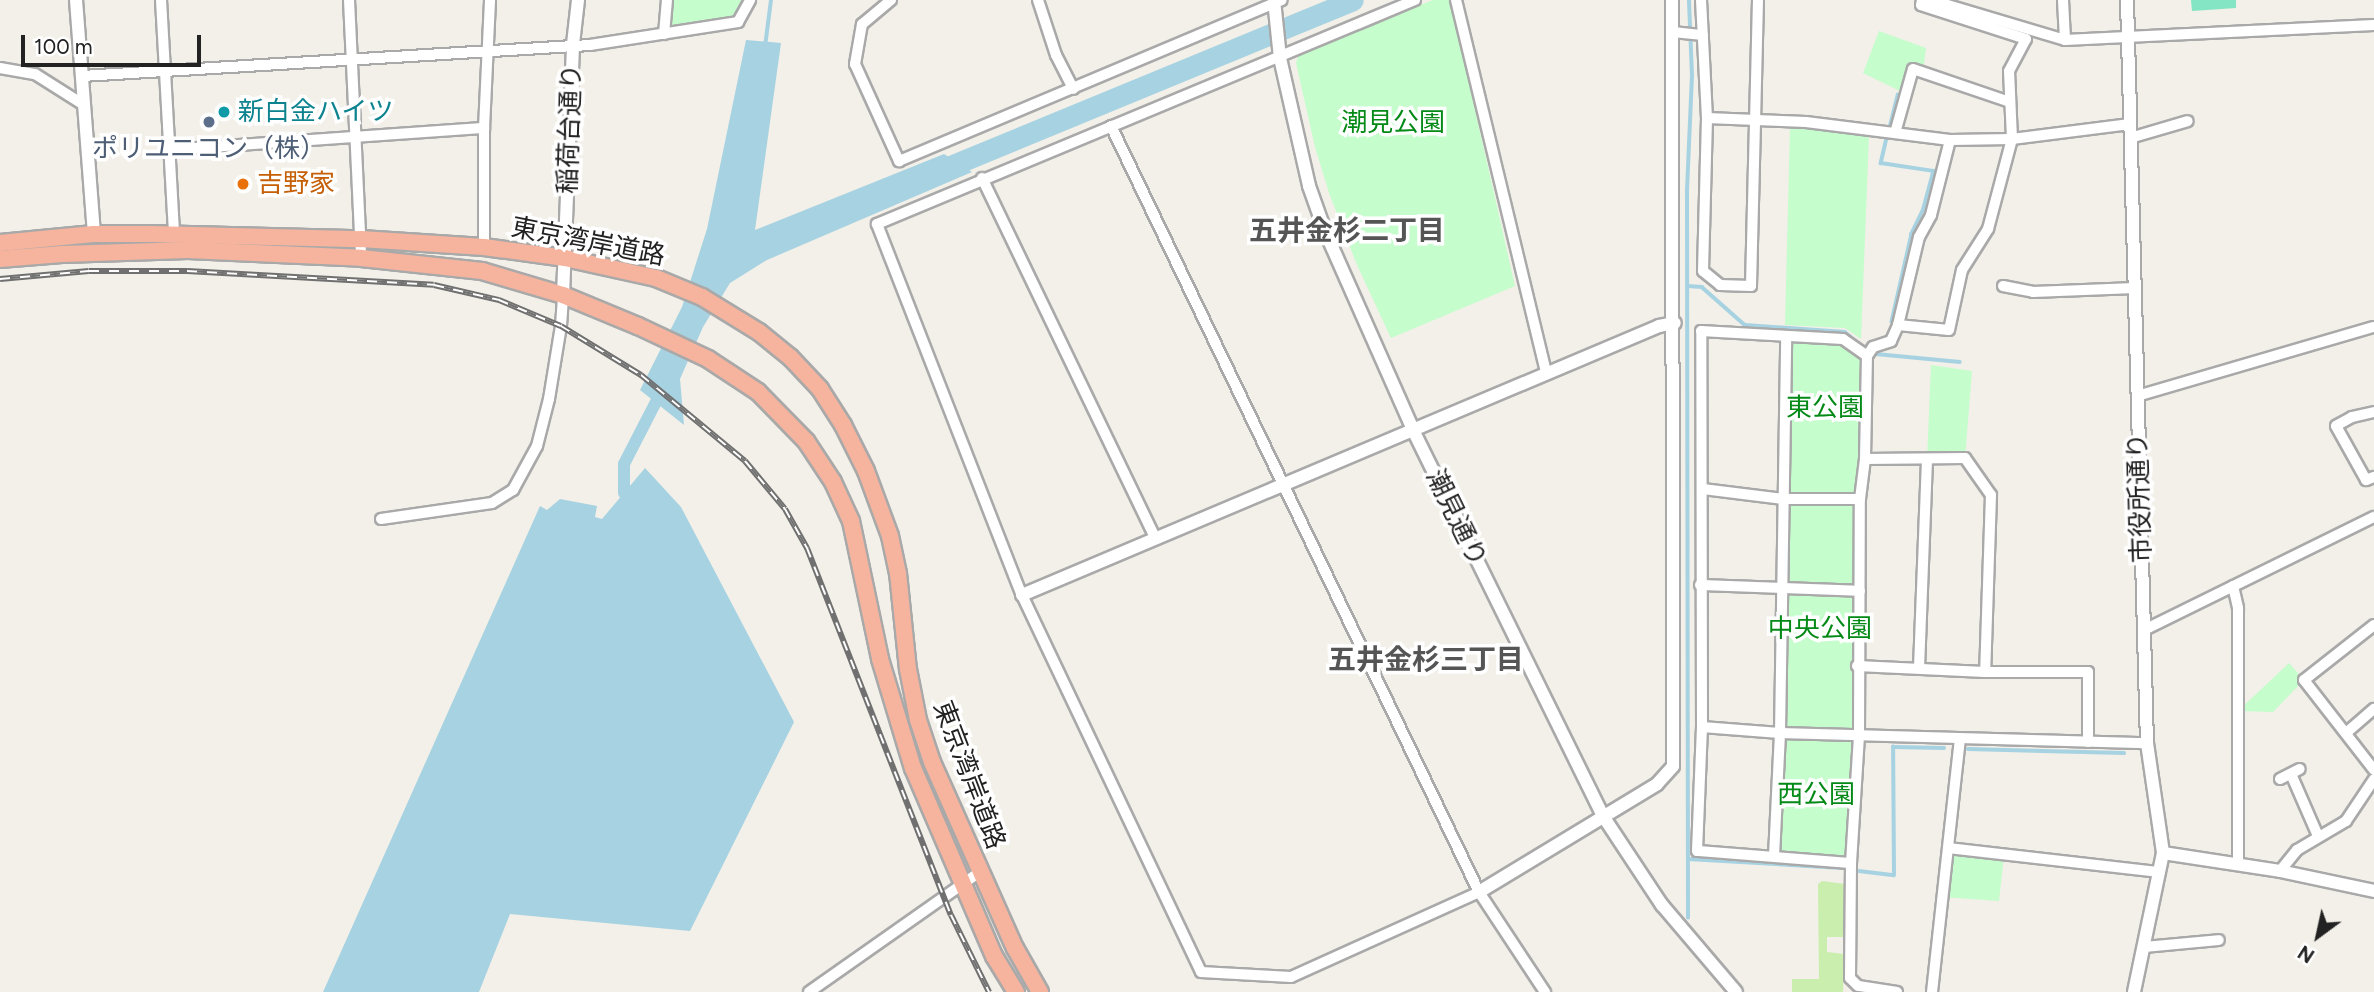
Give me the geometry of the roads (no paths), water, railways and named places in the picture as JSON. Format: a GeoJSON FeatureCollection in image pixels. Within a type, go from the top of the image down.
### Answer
{"type":"FeatureCollection","features":[{"type":"Feature","properties":{"kind":"highway","name":"東京湾岸道路"},"geometry":{"type":"LineString","coordinates":[[0,243],[94,234],[174,234],[361,239],[484,247],[565,258],[656,278],[702,297],[733,314],[790,357],[820,389],[843,425],[866,471],[890,536],[899,585],[908,669],[918,720],[932,762],[1014,948],[1040,992]]}},
{"type":"Feature","properties":{"kind":"highway","name":"東京湾岸道路"},"geometry":{"type":"LineString","coordinates":[[0,259],[188,250],[362,258],[482,271],[563,295],[708,359],[776,408],[806,441],[833,482],[850,521],[880,659],[913,768],[961,885],[994,956],[1016,992]]}},
{"type":"Feature","properties":{"kind":"street"},"geometry":{"type":"LineString","coordinates":[[76,0],[94,234]]}},
{"type":"Feature","properties":{"kind":"street"},"geometry":{"type":"LineString","coordinates":[[161,0],[174,234]]}},
{"type":"Feature","properties":{"kind":"street"},"geometry":{"type":"LineString","coordinates":[[349,0],[362,258]]}},
{"type":"Feature","properties":{"kind":"street"},"geometry":{"type":"LineString","coordinates":[[484,247],[484,128],[490,0]]}},
{"type":"Feature","properties":{"kind":"street","name":"稲荷台通り"},"geometry":{"type":"LineString","coordinates":[[563,295],[573,44],[578,0]]}},
{"type":"Feature","properties":{"kind":"street"},"geometry":{"type":"LineString","coordinates":[[664,34],[667,0]]}},
{"type":"Feature","properties":{"kind":"street"},"geometry":{"type":"LineString","coordinates":[[82,76],[573,44],[590,46],[738,22],[750,0]]}},
{"type":"Feature","properties":{"kind":"street"},"geometry":{"type":"LineString","coordinates":[[891,0],[862,24],[855,64],[899,161],[1277,1]]}},
{"type":"Feature","properties":{"kind":"street"},"geometry":{"type":"LineString","coordinates":[[1038,0],[1056,55],[1073,89]]}},
{"type":"Feature","properties":{"kind":"street"},"geometry":{"type":"LineString","coordinates":[[1415,0],[1280,58],[982,178],[877,224],[1022,595],[1201,972],[1291,977],[1479,892],[1664,779],[1672,766],[1675,323],[1672,0]]}},
{"type":"Feature","properties":{"kind":"street"},"geometry":{"type":"LineString","coordinates":[[1455,0],[1546,373]]}},
{"type":"Feature","properties":{"kind":"street"},"geometry":{"type":"LineString","coordinates":[[1701,0],[1707,118],[1703,271],[1720,285],[1751,286],[1758,0]]}},
{"type":"Feature","properties":{"kind":"street"},"geometry":{"type":"LineString","coordinates":[[1898,325],[1949,331],[1962,270],[1988,229],[2012,139],[2009,71],[2026,39],[1921,5],[1922,0]]}},
{"type":"Feature","properties":{"kind":"street"},"geometry":{"type":"LineString","coordinates":[[1931,0],[2065,40],[2129,39],[2374,25]]}},
{"type":"Feature","properties":{"kind":"street"},"geometry":{"type":"LineString","coordinates":[[2063,0],[2065,40]]}},
{"type":"Feature","properties":{"kind":"street","name":"市役所通り"},"geometry":{"type":"LineString","coordinates":[[2127,0],[2147,743],[2163,853],[2134,992]]}},
{"type":"Feature","properties":{"kind":"street","name":"潮見通り"},"geometry":{"type":"LineString","coordinates":[[1277,1],[1280,58],[1296,134],[1325,231],[1413,430],[1603,816],[1662,905],[1735,992]]}},
{"type":"Feature","properties":{"kind":"street"},"geometry":{"type":"LineString","coordinates":[[1673,32],[1703,35]]}},
{"type":"Feature","properties":{"kind":"street"},"geometry":{"type":"LineString","coordinates":[[0,62],[0,68],[35,74],[84,105]]}},
{"type":"Feature","properties":{"kind":"street"},"geometry":{"type":"LineString","coordinates":[[1895,134],[1913,69],[2010,102]]}},
{"type":"Feature","properties":{"kind":"street"},"geometry":{"type":"LineString","coordinates":[[1707,118],[1825,124],[1950,140],[2012,139],[2130,124]]}},
{"type":"Feature","properties":{"kind":"street"},"geometry":{"type":"LineString","coordinates":[[2130,138],[2188,121]]}},
{"type":"Feature","properties":{"kind":"street"},"geometry":{"type":"LineString","coordinates":[[1111,126],[1281,485],[1479,892],[1545,992]]}},
{"type":"Feature","properties":{"kind":"street"},"geometry":{"type":"LineString","coordinates":[[169,150],[484,128]]}},
{"type":"Feature","properties":{"kind":"street"},"geometry":{"type":"LineString","coordinates":[[1897,992],[1858,986],[1850,978],[1851,863],[1859,735],[1857,666],[1860,499],[1865,459],[1867,356],[1873,347],[1891,341],[1898,325],[1919,237],[1931,215],[1950,140]]}},
{"type":"Feature","properties":{"kind":"street"},"geometry":{"type":"LineString","coordinates":[[982,178],[1155,538]]}},
{"type":"Feature","properties":{"kind":"street"},"geometry":{"type":"LineString","coordinates":[[2003,286],[2032,292],[2136,288]]}},
{"type":"Feature","properties":{"kind":"street"},"geometry":{"type":"LineString","coordinates":[[381,519],[492,503],[513,490],[537,446],[558,349],[563,295]]}},
{"type":"Feature","properties":{"kind":"street"},"geometry":{"type":"LineString","coordinates":[[1022,595],[1546,373],[1659,326],[1675,323]]}},
{"type":"Feature","properties":{"kind":"street"},"geometry":{"type":"LineString","coordinates":[[2137,396],[2373,327]]}},
{"type":"Feature","properties":{"kind":"street"},"geometry":{"type":"LineString","coordinates":[[1851,863],[1697,851],[1703,727],[1700,585],[1703,489],[1701,331],[1843,339],[1867,356]]}},
{"type":"Feature","properties":{"kind":"street"},"geometry":{"type":"LineString","coordinates":[[1774,856],[1780,733],[1786,336]]}},
{"type":"Feature","properties":{"kind":"street"},"geometry":{"type":"LineString","coordinates":[[2374,412],[2351,417],[2336,426],[2366,480],[2374,477]]}},
{"type":"Feature","properties":{"kind":"street"},"geometry":{"type":"LineString","coordinates":[[1865,459],[1965,458],[1991,495],[1985,672]]}},
{"type":"Feature","properties":{"kind":"street"},"geometry":{"type":"LineString","coordinates":[[1919,668],[1927,460]]}},
{"type":"Feature","properties":{"kind":"street"},"geometry":{"type":"LineString","coordinates":[[1703,489],[1783,499],[1860,499]]}},
{"type":"Feature","properties":{"kind":"street"},"geometry":{"type":"LineString","coordinates":[[2144,630],[2374,517]]}},
{"type":"Feature","properties":{"kind":"street"},"geometry":{"type":"LineString","coordinates":[[1700,585],[1860,591]]}},
{"type":"Feature","properties":{"kind":"street"},"geometry":{"type":"LineString","coordinates":[[2232,586],[2238,608],[2238,865]]}},
{"type":"Feature","properties":{"kind":"street"},"geometry":{"type":"LineString","coordinates":[[2374,625],[2304,680],[2374,770]]}},
{"type":"Feature","properties":{"kind":"street"},"geometry":{"type":"LineString","coordinates":[[1857,666],[1985,672],[2088,672],[2088,742]]}},
{"type":"Feature","properties":{"kind":"street"},"geometry":{"type":"LineString","coordinates":[[2346,733],[2374,709]]}},
{"type":"Feature","properties":{"kind":"street"},"geometry":{"type":"LineString","coordinates":[[1703,727],[1780,733],[2147,743]]}},
{"type":"Feature","properties":{"kind":"street"},"geometry":{"type":"LineString","coordinates":[[1932,992],[1959,739]]}},
{"type":"Feature","properties":{"kind":"street"},"geometry":{"type":"LineString","coordinates":[[2280,779],[2296,771],[2318,836]]}},
{"type":"Feature","properties":{"kind":"street"},"geometry":{"type":"LineString","coordinates":[[2280,871],[2297,850],[2346,821],[2374,779]]}},
{"type":"Feature","properties":{"kind":"street"},"geometry":{"type":"LineString","coordinates":[[1948,848],[2160,872]]}},
{"type":"Feature","properties":{"kind":"street"},"geometry":{"type":"LineString","coordinates":[[2163,853],[2280,871],[2374,891]]}},
{"type":"Feature","properties":{"kind":"street"},"geometry":{"type":"LineString","coordinates":[[809,992],[980,872]]}},
{"type":"Feature","properties":{"kind":"street"},"geometry":{"type":"LineString","coordinates":[[2144,947],[2219,940]]}},
{"type":"Feature","properties":{"kind":"water"},"geometry":{"type":"Polygon","coordinates":[[[746,40],[781,43],[755,230],[944,154],[972,172],[767,260],[730,283],[703,327],[680,379],[684,425],[640,390],[682,307],[707,229],[746,40]]]}},
{"type":"Feature","properties":{"kind":"water"},"geometry":{"type":"Polygon","coordinates":[[[645,468],[681,507],[794,722],[690,931],[510,914],[479,992],[323,992],[540,506],[547,510],[560,499],[597,506],[595,517],[602,519],[645,468]]]}},
{"type":"Feature","properties":{"kind":"waterway"},"geometry":{"type":"LineString","coordinates":[[765,47],[771,0]]}},
{"type":"Feature","properties":{"kind":"waterway"},"geometry":{"type":"LineString","coordinates":[[931,174],[1353,0]]}},
{"type":"Feature","properties":{"kind":"waterway"},"geometry":{"type":"LineString","coordinates":[[1688,918],[1687,190],[1692,76],[1689,0]]}},
{"type":"Feature","properties":{"kind":"waterway"},"geometry":{"type":"LineString","coordinates":[[1890,126],[1898,95]]}},
{"type":"Feature","properties":{"kind":"waterway"},"geometry":{"type":"LineString","coordinates":[[1887,138],[1881,163],[1934,171],[1924,209],[1912,234],[1892,322]]}},
{"type":"Feature","properties":{"kind":"waterway"},"geometry":{"type":"LineString","coordinates":[[1688,286],[1702,287],[1745,325],[1845,332],[1858,343]]}},
{"type":"Feature","properties":{"kind":"waterway"},"geometry":{"type":"LineString","coordinates":[[1876,354],[1960,362]]}},
{"type":"Feature","properties":{"kind":"waterway"},"geometry":{"type":"LineString","coordinates":[[624,493],[624,464],[663,388]]}},
{"type":"Feature","properties":{"kind":"waterway"},"geometry":{"type":"LineString","coordinates":[[1859,871],[1894,875],[1893,747],[1944,748]]}},
{"type":"Feature","properties":{"kind":"waterway"},"geometry":{"type":"LineString","coordinates":[[1968,749],[2124,753]]}},
{"type":"Feature","properties":{"kind":"waterway"},"geometry":{"type":"LineString","coordinates":[[1688,859],[1842,868]]}},
{"type":"Feature","properties":{"kind":"railway"},"geometry":{"type":"LineString","coordinates":[[0,279],[89,271],[187,271],[434,285],[499,300],[561,326],[641,375],[745,461],[785,509],[807,548],[951,915],[989,992]]}},
{"type":"Feature","properties":{"kind":"place","name":"新白金ハイツ"},"geometry":{"type":"Point","coordinates":[224,112]}},
{"type":"Feature","properties":{"kind":"place","name":"ポリユニコン（株）"},"geometry":{"type":"Point","coordinates":[209,122]}},
{"type":"Feature","properties":{"kind":"place","name":"吉野家"},"geometry":{"type":"Point","coordinates":[243,184]}},
{"type":"Feature","properties":{"kind":"district","name":"五井金杉二丁目"},"geometry":{"type":"Point","coordinates":[1347,230]}},
{"type":"Feature","properties":{"kind":"district","name":"五井金杉三丁目"},"geometry":{"type":"Point","coordinates":[1426,659]}},
{"type":"Feature","properties":{"kind":"park label","name":"潮見公園"},"geometry":{"type":"Point","coordinates":[1393,123]}},
{"type":"Feature","properties":{"kind":"park label","name":"東公園"},"geometry":{"type":"Point","coordinates":[1825,408]}},
{"type":"Feature","properties":{"kind":"park label","name":"中央公園"},"geometry":{"type":"Point","coordinates":[1820,629]}},
{"type":"Feature","properties":{"kind":"park label","name":"西公園"},"geometry":{"type":"Point","coordinates":[1816,795]}}]}
